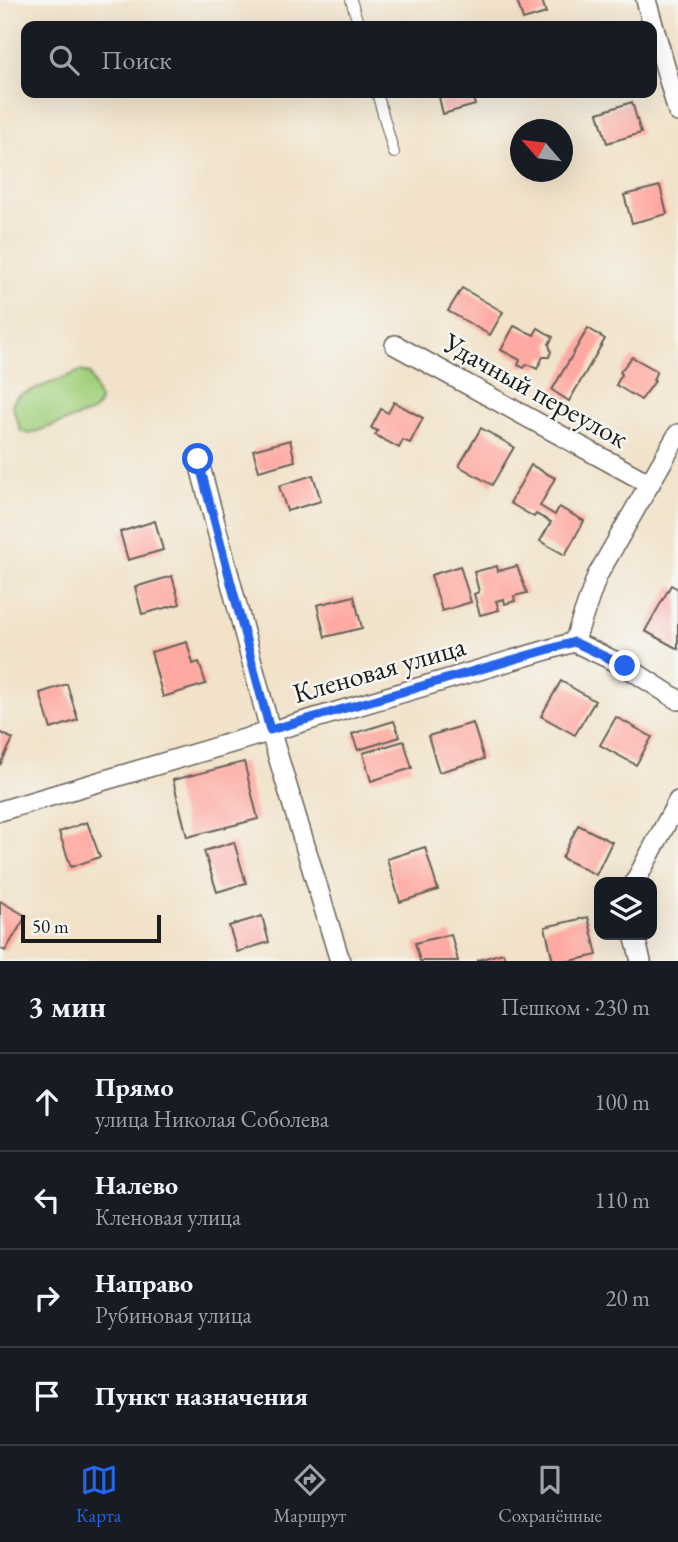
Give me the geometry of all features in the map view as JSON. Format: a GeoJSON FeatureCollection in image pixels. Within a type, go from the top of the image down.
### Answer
{"type":"FeatureCollection","features":[{"type":"Feature","properties":{"kind":"street"},"geometry":{"type":"LineString","coordinates":[[646,0],[652,21]]}},
{"type":"Feature","properties":{"kind":"street"},"geometry":{"type":"LineString","coordinates":[[657,38],[678,112]]}},
{"type":"Feature","properties":{"kind":"street","name":"Удачный переулок"},"geometry":{"type":"LineString","coordinates":[[395,345],[650,484]]}},
{"type":"Feature","properties":{"kind":"street"},"geometry":{"type":"LineString","coordinates":[[678,434],[597,576],[574,642],[625,666],[678,700]]}},
{"type":"Feature","properties":{"kind":"street"},"geometry":{"type":"LineString","coordinates":[[198,459],[270,730],[340,961]]}},
{"type":"Feature","properties":{"kind":"street","name":"Кленовая улица"},"geometry":{"type":"LineString","coordinates":[[0,811],[574,642]]}},
{"type":"Feature","properties":{"kind":"street"},"geometry":{"type":"LineString","coordinates":[[638,877],[678,801]]}},
{"type":"Feature","properties":{"kind":"street"},"geometry":{"type":"LineString","coordinates":[[635,940],[641,961]]}},
{"type":"Feature","properties":{"kind":"lane"},"geometry":{"type":"LineString","coordinates":[[351,0],[357,21]]}},
{"type":"Feature","properties":{"kind":"lane"},"geometry":{"type":"LineString","coordinates":[[378,98],[394,153]]}},
{"type":"Feature","properties":{"kind":"green space"},"geometry":{"type":"Polygon","coordinates":[[[81,371],[90,374],[100,402],[93,412],[29,434],[21,431],[12,405],[17,396],[81,371]]]}},
{"type":"Feature","properties":{"kind":"building"},"geometry":{"type":"Polygon","coordinates":[[[517,0],[542,0],[546,13],[523,20],[517,0]]]}},
{"type":"Feature","properties":{"kind":"building"},"geometry":{"type":"Polygon","coordinates":[[[439,98],[473,98],[475,105],[443,114],[439,98]]]}},
{"type":"Feature","properties":{"kind":"building"},"geometry":{"type":"Polygon","coordinates":[[[632,102],[641,133],[607,143],[598,113],[632,102]]]}},
{"type":"Feature","properties":{"kind":"building"},"geometry":{"type":"Polygon","coordinates":[[[660,186],[667,214],[632,223],[624,195],[660,186]]]}},
{"type":"Feature","properties":{"kind":"building"},"geometry":{"type":"Polygon","coordinates":[[[462,288],[503,312],[490,335],[448,311],[462,288]]]}},
{"type":"Feature","properties":{"kind":"building"},"geometry":{"type":"Polygon","coordinates":[[[514,326],[534,335],[538,328],[553,337],[549,344],[549,357],[543,357],[537,369],[527,364],[524,368],[518,365],[520,360],[501,350],[514,326]]]}},
{"type":"Feature","properties":{"kind":"building"},"geometry":{"type":"Polygon","coordinates":[[[588,328],[605,339],[569,401],[552,390],[588,328]]]}},
{"type":"Feature","properties":{"kind":"building"},"geometry":{"type":"Polygon","coordinates":[[[632,357],[657,371],[653,380],[655,381],[641,400],[616,385],[622,374],[620,372],[632,357]]]}},
{"type":"Feature","properties":{"kind":"building"},"geometry":{"type":"Polygon","coordinates":[[[394,402],[423,418],[410,443],[403,440],[399,448],[375,435],[378,431],[371,428],[381,409],[388,413],[394,402]]]}},
{"type":"Feature","properties":{"kind":"building"},"geometry":{"type":"Polygon","coordinates":[[[481,428],[514,447],[492,485],[459,466],[481,428]]]}},
{"type":"Feature","properties":{"kind":"building"},"geometry":{"type":"Polygon","coordinates":[[[290,440],[295,461],[259,471],[253,450],[290,440]]]}},
{"type":"Feature","properties":{"kind":"building"},"geometry":{"type":"Polygon","coordinates":[[[531,465],[555,478],[540,506],[555,515],[559,507],[584,521],[565,555],[540,541],[551,522],[536,514],[534,517],[510,503],[531,465]]]}},
{"type":"Feature","properties":{"kind":"building"},"geometry":{"type":"Polygon","coordinates":[[[313,475],[321,501],[287,511],[279,486],[313,475]]]}},
{"type":"Feature","properties":{"kind":"building"},"geometry":{"type":"Polygon","coordinates":[[[155,521],[163,550],[128,560],[120,532],[155,521]]]}},
{"type":"Feature","properties":{"kind":"building"},"geometry":{"type":"Polygon","coordinates":[[[460,566],[471,602],[442,611],[431,575],[460,566]]]}},
{"type":"Feature","properties":{"kind":"building"},"geometry":{"type":"Polygon","coordinates":[[[497,566],[498,571],[517,566],[527,593],[514,596],[515,601],[505,604],[504,599],[496,601],[499,610],[480,615],[474,594],[479,592],[474,572],[497,566]]]}},
{"type":"Feature","properties":{"kind":"building"},"geometry":{"type":"Polygon","coordinates":[[[172,576],[180,604],[142,614],[135,587],[172,576]]]}},
{"type":"Feature","properties":{"kind":"building"},"geometry":{"type":"Polygon","coordinates":[[[671,585],[678,589],[678,649],[645,631],[671,585]]]}},
{"type":"Feature","properties":{"kind":"building"},"geometry":{"type":"Polygon","coordinates":[[[354,596],[362,628],[325,637],[317,605],[354,596]]]}},
{"type":"Feature","properties":{"kind":"building"},"geometry":{"type":"Polygon","coordinates":[[[187,642],[193,664],[199,662],[206,684],[163,697],[151,652],[187,642]]]}},
{"type":"Feature","properties":{"kind":"building"},"geometry":{"type":"Polygon","coordinates":[[[561,681],[595,701],[575,735],[541,716],[561,681]]]}},
{"type":"Feature","properties":{"kind":"building"},"geometry":{"type":"Polygon","coordinates":[[[67,684],[78,720],[51,729],[40,693],[67,684]]]}},
{"type":"Feature","properties":{"kind":"building"},"geometry":{"type":"Polygon","coordinates":[[[616,717],[652,737],[636,765],[600,745],[616,717]]]}},
{"type":"Feature","properties":{"kind":"building"},"geometry":{"type":"Polygon","coordinates":[[[394,721],[400,737],[358,750],[352,734],[394,721]]]}},
{"type":"Feature","properties":{"kind":"building"},"geometry":{"type":"Polygon","coordinates":[[[473,723],[484,759],[439,772],[428,736],[473,723]]]}},
{"type":"Feature","properties":{"kind":"building"},"geometry":{"type":"Polygon","coordinates":[[[0,732],[13,739],[0,765],[0,732]]]}},
{"type":"Feature","properties":{"kind":"building"},"geometry":{"type":"Polygon","coordinates":[[[404,741],[412,768],[371,781],[363,753],[404,741]]]}},
{"type":"Feature","properties":{"kind":"building"},"geometry":{"type":"Polygon","coordinates":[[[244,762],[258,819],[187,837],[173,780],[244,762]]]}},
{"type":"Feature","properties":{"kind":"building"},"geometry":{"type":"Polygon","coordinates":[[[87,822],[100,857],[71,867],[59,832],[87,822]]]}},
{"type":"Feature","properties":{"kind":"building"},"geometry":{"type":"Polygon","coordinates":[[[578,825],[612,842],[596,875],[562,858],[578,825]]]}},
{"type":"Feature","properties":{"kind":"building"},"geometry":{"type":"Polygon","coordinates":[[[234,842],[246,883],[217,892],[204,851],[234,842]]]}},
{"type":"Feature","properties":{"kind":"building"},"geometry":{"type":"Polygon","coordinates":[[[425,847],[438,890],[400,902],[387,859],[425,847]]]}},
{"type":"Feature","properties":{"kind":"building"},"geometry":{"type":"Polygon","coordinates":[[[0,901],[26,916],[5,951],[0,948],[0,901]]]}},
{"type":"Feature","properties":{"kind":"building"},"geometry":{"type":"Polygon","coordinates":[[[262,916],[269,942],[237,952],[229,926],[262,916]]]}},
{"type":"Feature","properties":{"kind":"building"},"geometry":{"type":"Polygon","coordinates":[[[588,917],[597,955],[570,961],[553,961],[545,927],[588,917]]]}},
{"type":"Feature","properties":{"kind":"building"},"geometry":{"type":"Polygon","coordinates":[[[451,934],[458,961],[420,961],[415,943],[451,934]]]}},
{"type":"Feature","properties":{"kind":"building"},"geometry":{"type":"Polygon","coordinates":[[[503,953],[506,961],[478,961],[478,960],[503,953]]]}},
{"type":"Feature","properties":{"kind":"route"},"geometry":{"type":"LineString","coordinates":[[198,459],[270,730],[574,642],[625,666]]}}]}
